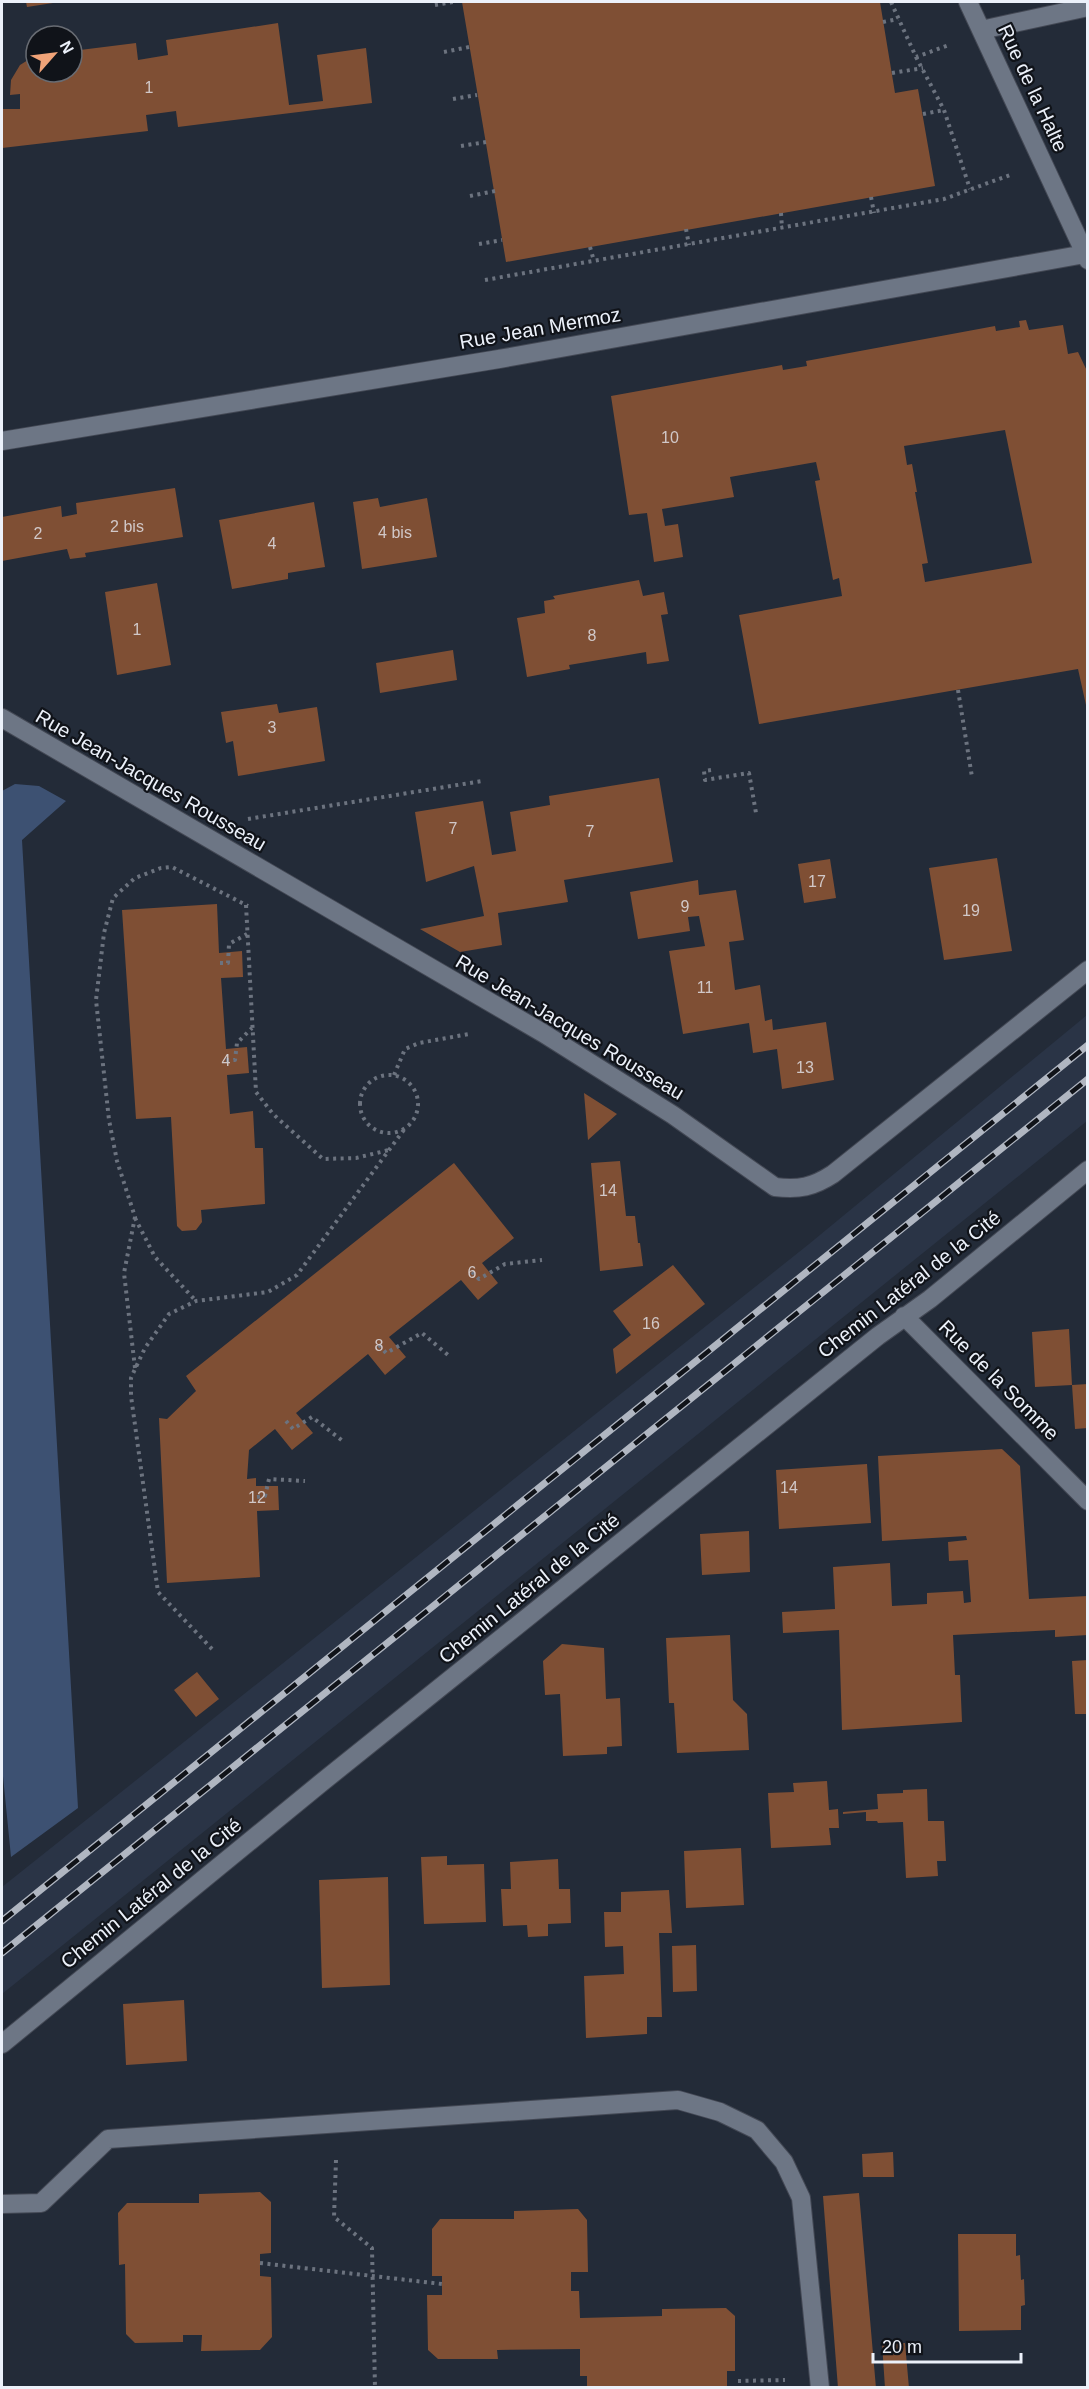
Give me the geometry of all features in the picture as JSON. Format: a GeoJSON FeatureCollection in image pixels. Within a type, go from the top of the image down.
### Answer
{"type":"FeatureCollection","features":[{"type":"Feature","properties":{"kind":"street","name":"Rue de la Halte"},"geometry":{"type":"LineString","coordinates":[[968,2],[1086,257]]}},
{"type":"Feature","properties":{"kind":"street"},"geometry":{"type":"LineString","coordinates":[[981,30],[1088,7]]}},
{"type":"Feature","properties":{"kind":"street","name":"Rue Jean Mermoz"},"geometry":{"type":"LineString","coordinates":[[2,441],[499,359],[1086,257]]}},
{"type":"Feature","properties":{"kind":"street","name":"Rue Jean-Jacques Rousseau"},"geometry":{"type":"LineString","coordinates":[[2,718],[543,1033],[673,1115],[775,1187],[795,1190],[819,1183],[833,1174],[1088,970]]}},
{"type":"Feature","properties":{"kind":"street","name":"Chemin Latéral de la Cité"},"geometry":{"type":"LineString","coordinates":[[2,2044],[321,1783],[904,1316],[930,1299],[1088,1170]]}},
{"type":"Feature","properties":{"kind":"street","name":"Rue de la Somme"},"geometry":{"type":"LineString","coordinates":[[904,1316],[1088,1501]]}},
{"type":"Feature","properties":{"kind":"street"},"geometry":{"type":"LineString","coordinates":[[2,2204],[41,2203],[108,2139],[678,2100],[720,2112],[757,2130],[784,2162],[801,2198],[820,2384]]}},
{"type":"Feature","properties":{"kind":"path"},"geometry":{"type":"LineString","coordinates":[[435,5],[453,2]]}},
{"type":"Feature","properties":{"kind":"path"},"geometry":{"type":"LineString","coordinates":[[891,2],[944,110],[970,189]]}},
{"type":"Feature","properties":{"kind":"path"},"geometry":{"type":"LineString","coordinates":[[883,22],[898,19]]}},
{"type":"Feature","properties":{"kind":"path"},"geometry":{"type":"LineString","coordinates":[[916,57],[952,44]]}},
{"type":"Feature","properties":{"kind":"path"},"geometry":{"type":"LineString","coordinates":[[444,52],[469,47]]}},
{"type":"Feature","properties":{"kind":"path"},"geometry":{"type":"LineString","coordinates":[[892,73],[923,68]]}},
{"type":"Feature","properties":{"kind":"path"},"geometry":{"type":"LineString","coordinates":[[453,99],[477,94]]}},
{"type":"Feature","properties":{"kind":"path"},"geometry":{"type":"LineString","coordinates":[[922,114],[944,110]]}},
{"type":"Feature","properties":{"kind":"path"},"geometry":{"type":"LineString","coordinates":[[461,146],[486,142]]}},
{"type":"Feature","properties":{"kind":"path"},"geometry":{"type":"LineString","coordinates":[[485,280],[944,199],[1019,172]]}},
{"type":"Feature","properties":{"kind":"path"},"geometry":{"type":"LineString","coordinates":[[470,195],[495,192]]}},
{"type":"Feature","properties":{"kind":"path"},"geometry":{"type":"LineString","coordinates":[[871,197],[874,213]]}},
{"type":"Feature","properties":{"kind":"path"},"geometry":{"type":"LineString","coordinates":[[781,213],[782,228]]}},
{"type":"Feature","properties":{"kind":"path"},"geometry":{"type":"LineString","coordinates":[[686,229],[689,245]]}},
{"type":"Feature","properties":{"kind":"path"},"geometry":{"type":"LineString","coordinates":[[479,244],[502,240]]}},
{"type":"Feature","properties":{"kind":"path"},"geometry":{"type":"LineString","coordinates":[[590,247],[594,261]]}},
{"type":"Feature","properties":{"kind":"path"},"geometry":{"type":"LineString","coordinates":[[958,690],[972,777]]}},
{"type":"Feature","properties":{"kind":"path"},"geometry":{"type":"LineString","coordinates":[[711,770],[704,771],[705,780],[749,773],[756,813]]}},
{"type":"Feature","properties":{"kind":"path"},"geometry":{"type":"LineString","coordinates":[[238,820],[482,781]]}},
{"type":"Feature","properties":{"kind":"path"},"geometry":{"type":"LineString","coordinates":[[196,1301],[155,1257],[135,1217],[117,1161],[109,1120],[96,1000],[104,933],[113,898],[135,878],[161,868],[172,867],[256,909]]}},
{"type":"Feature","properties":{"kind":"path"},"geometry":{"type":"LineString","coordinates":[[246,905],[256,1092],[273,1114],[324,1159],[356,1158],[390,1150]]}},
{"type":"Feature","properties":{"kind":"path"},"geometry":{"type":"LineString","coordinates":[[220,963],[228,963],[229,944],[247,934]]}},
{"type":"Feature","properties":{"kind":"path"},"geometry":{"type":"LineString","coordinates":[[226,1060],[235,1060],[237,1043],[252,1028]]}},
{"type":"Feature","properties":{"kind":"path"},"geometry":{"type":"LineString","coordinates":[[394,1075],[405,1049],[419,1043],[470,1034]]}},
{"type":"Feature","properties":{"kind":"path"},"geometry":{"type":"LineString","coordinates":[[212,1649],[158,1592],[131,1396],[131,1378],[145,1348],[169,1314],[196,1301],[268,1292],[297,1275],[390,1150],[417,1112],[417,1092],[411,1084],[394,1075],[385,1074],[376,1077],[363,1091],[361,1110],[370,1126],[378,1131],[398,1132],[406,1127]]}},
{"type":"Feature","properties":{"kind":"path"},"geometry":{"type":"LineString","coordinates":[[135,1217],[124,1273],[135,1369]]}},
{"type":"Feature","properties":{"kind":"path"},"geometry":{"type":"LineString","coordinates":[[472,1272],[479,1279],[505,1264],[542,1260]]}},
{"type":"Feature","properties":{"kind":"path"},"geometry":{"type":"LineString","coordinates":[[379,1345],[386,1353],[422,1333],[448,1355]]}},
{"type":"Feature","properties":{"kind":"path"},"geometry":{"type":"LineString","coordinates":[[286,1421],[293,1429],[312,1417],[344,1442]]}},
{"type":"Feature","properties":{"kind":"path"},"geometry":{"type":"LineString","coordinates":[[257,1497],[265,1496],[269,1479],[305,1481]]}},
{"type":"Feature","properties":{"kind":"path"},"geometry":{"type":"LineString","coordinates":[[337,2123],[334,2217],[372,2248],[375,2388]]}},
{"type":"Feature","properties":{"kind":"path"},"geometry":{"type":"LineString","coordinates":[[260,2263],[442,2284]]}},
{"type":"Feature","properties":{"kind":"path"},"geometry":{"type":"LineString","coordinates":[[738,2381],[820,2384]]}},
{"type":"Feature","properties":{"kind":"shaded area"},"geometry":{"type":"Polygon","coordinates":[[[15,784],[39,786],[66,801],[22,840],[78,1808],[11,1857],[2,1766],[2,791],[15,784]]]}},
{"type":"Feature","properties":{"kind":"shaded area"},"geometry":{"type":"Polygon","coordinates":[[[1087,1015],[1087,1121],[2,1994],[2,1887],[809,1244],[1087,1015]]]}},
{"type":"Feature","properties":{"kind":"building"},"geometry":{"type":"Polygon","coordinates":[[[26,2],[53,2],[53,3],[27,7],[26,2]]]}},
{"type":"Feature","properties":{"kind":"building"},"geometry":{"type":"Polygon","coordinates":[[[462,2],[880,2],[895,93],[918,89],[935,186],[506,262],[462,2]]]}},
{"type":"Feature","properties":{"kind":"building"},"geometry":{"type":"Polygon","coordinates":[[[278,23],[289,105],[323,101],[317,55],[366,48],[372,103],[178,127],[176,111],[146,115],[148,131],[2,148],[2,109],[20,109],[20,94],[10,95],[11,80],[20,65],[24,62],[24,84],[84,84],[84,50],[136,43],[138,60],[168,55],[166,40],[278,23]]]}},
{"type":"Feature","properties":{"kind":"building"},"geometry":{"type":"Polygon","coordinates":[[[1026,320],[1029,330],[1063,325],[1068,354],[1078,352],[1088,373],[1088,714],[1078,669],[759,724],[739,615],[842,596],[839,578],[833,580],[815,481],[820,480],[816,462],[730,477],[734,497],[662,509],[665,526],[678,524],[683,557],[654,562],[647,513],[629,515],[611,396],[782,365],[783,370],[807,366],[806,361],[995,326],[996,331],[1020,327],[1019,321],[1026,320]],[[1005,430],[904,446],[907,465],[912,464],[928,563],[922,564],[925,582],[1032,563],[1005,430]]]}},
{"type":"Feature","properties":{"kind":"building"},"geometry":{"type":"Polygon","coordinates":[[[175,488],[183,537],[85,553],[86,557],[70,559],[67,549],[2,561],[2,517],[61,506],[62,517],[77,514],[76,503],[175,488]]]}},
{"type":"Feature","properties":{"kind":"building"},"geometry":{"type":"Polygon","coordinates":[[[378,498],[380,507],[427,498],[437,557],[362,569],[353,502],[378,498]]]}},
{"type":"Feature","properties":{"kind":"building"},"geometry":{"type":"Polygon","coordinates":[[[314,502],[325,567],[288,573],[288,579],[232,589],[219,520],[314,502]]]}},
{"type":"Feature","properties":{"kind":"building"},"geometry":{"type":"Polygon","coordinates":[[[639,580],[643,596],[664,592],[668,614],[661,615],[669,661],[647,664],[646,652],[569,665],[570,669],[527,677],[517,618],[545,613],[544,601],[555,599],[553,596],[639,580]]]}},
{"type":"Feature","properties":{"kind":"building"},"geometry":{"type":"Polygon","coordinates":[[[157,583],[171,665],[117,675],[105,592],[157,583]]]}},
{"type":"Feature","properties":{"kind":"building"},"geometry":{"type":"Polygon","coordinates":[[[453,650],[457,680],[380,693],[376,663],[453,650]]]}},
{"type":"Feature","properties":{"kind":"building"},"geometry":{"type":"Polygon","coordinates":[[[277,704],[279,713],[317,707],[325,761],[238,776],[233,741],[226,743],[221,712],[277,704]]]}},
{"type":"Feature","properties":{"kind":"building"},"geometry":{"type":"Polygon","coordinates":[[[659,778],[673,862],[564,880],[568,902],[498,913],[502,945],[460,952],[420,929],[484,916],[474,866],[426,882],[415,812],[483,801],[492,855],[516,851],[510,812],[550,805],[549,796],[659,778]]]}},
{"type":"Feature","properties":{"kind":"building"},"geometry":{"type":"Polygon","coordinates":[[[997,858],[1012,951],[944,960],[929,868],[997,858]]]}},
{"type":"Feature","properties":{"kind":"building"},"geometry":{"type":"Polygon","coordinates":[[[830,859],[836,898],[804,903],[798,864],[830,859]]]}},
{"type":"Feature","properties":{"kind":"building"},"geometry":{"type":"Polygon","coordinates":[[[698,880],[699,895],[736,890],[744,940],[729,942],[735,990],[760,985],[765,1021],[772,1019],[773,1030],[826,1022],[834,1080],[782,1089],[777,1049],[753,1053],[749,1023],[683,1034],[669,951],[705,946],[699,916],[688,917],[690,931],[638,939],[630,892],[698,880]]]}},
{"type":"Feature","properties":{"kind":"building"},"geometry":{"type":"Polygon","coordinates":[[[217,904],[219,953],[242,951],[243,977],[221,978],[226,1049],[247,1047],[249,1073],[227,1075],[230,1114],[253,1111],[255,1148],[263,1148],[265,1204],[201,1210],[202,1222],[196,1230],[182,1231],[177,1226],[171,1117],[136,1119],[122,910],[217,904]]]}},
{"type":"Feature","properties":{"kind":"building"},"geometry":{"type":"Polygon","coordinates":[[[584,1093],[617,1114],[588,1140],[584,1093]]]}},
{"type":"Feature","properties":{"kind":"building"},"geometry":{"type":"Polygon","coordinates":[[[620,1161],[626,1216],[635,1216],[643,1266],[600,1271],[591,1163],[620,1161]]]}},
{"type":"Feature","properties":{"kind":"building"},"geometry":{"type":"Polygon","coordinates":[[[454,1163],[514,1238],[482,1263],[498,1283],[478,1300],[461,1280],[389,1337],[406,1357],[385,1375],[368,1354],[296,1413],[313,1433],[292,1450],[275,1429],[249,1450],[247,1479],[256,1478],[256,1486],[278,1486],[279,1510],[257,1511],[260,1577],[167,1583],[159,1418],[167,1419],[196,1391],[186,1376],[454,1163]]]}},
{"type":"Feature","properties":{"kind":"building"},"geometry":{"type":"Polygon","coordinates":[[[673,1265],[705,1304],[616,1374],[613,1349],[631,1335],[613,1311],[673,1265]]]}},
{"type":"Feature","properties":{"kind":"building"},"geometry":{"type":"Polygon","coordinates":[[[1069,1329],[1072,1385],[1035,1387],[1032,1332],[1069,1329]]]}},
{"type":"Feature","properties":{"kind":"building"},"geometry":{"type":"Polygon","coordinates":[[[1088,1384],[1088,1428],[1075,1429],[1072,1385],[1088,1384]]]}},
{"type":"Feature","properties":{"kind":"building"},"geometry":{"type":"Polygon","coordinates":[[[1002,1449],[1020,1466],[1029,1599],[1088,1596],[1088,1635],[1055,1637],[1055,1630],[953,1635],[955,1675],[960,1675],[962,1722],[842,1730],[839,1630],[783,1633],[782,1612],[835,1609],[833,1567],[890,1563],[892,1606],[927,1604],[927,1593],[963,1591],[964,1603],[971,1602],[968,1560],[949,1561],[948,1542],[967,1540],[966,1536],[882,1541],[878,1456],[1002,1449]]]}},
{"type":"Feature","properties":{"kind":"building"},"geometry":{"type":"Polygon","coordinates":[[[867,1464],[871,1523],[779,1529],[776,1470],[867,1464]]]}},
{"type":"Feature","properties":{"kind":"building"},"geometry":{"type":"Polygon","coordinates":[[[749,1531],[750,1572],[702,1575],[700,1534],[749,1531]]]}},
{"type":"Feature","properties":{"kind":"building"},"geometry":{"type":"Polygon","coordinates":[[[730,1635],[733,1700],[747,1714],[749,1750],[677,1753],[674,1703],[669,1703],[666,1638],[730,1635]]]}},
{"type":"Feature","properties":{"kind":"building"},"geometry":{"type":"Polygon","coordinates":[[[562,1644],[604,1648],[606,1699],[620,1698],[622,1746],[607,1747],[607,1754],[563,1756],[560,1694],[545,1695],[543,1661],[562,1644]]]}},
{"type":"Feature","properties":{"kind":"building"},"geometry":{"type":"Polygon","coordinates":[[[1088,1660],[1088,1714],[1075,1714],[1072,1661],[1088,1660]]]}},
{"type":"Feature","properties":{"kind":"building"},"geometry":{"type":"Polygon","coordinates":[[[197,1672],[219,1699],[196,1717],[174,1690],[197,1672]]]}},
{"type":"Feature","properties":{"kind":"building"},"geometry":{"type":"Polygon","coordinates":[[[827,1781],[829,1810],[838,1809],[839,1828],[829,1828],[831,1845],[771,1848],[768,1793],[794,1792],[793,1783],[827,1781]]]}},
{"type":"Feature","properties":{"kind":"building"},"geometry":{"type":"Polygon","coordinates":[[[927,1789],[928,1821],[944,1821],[946,1861],[937,1861],[938,1876],[906,1878],[903,1822],[866,1821],[866,1812],[843,1814],[843,1812],[878,1809],[877,1794],[927,1789]]]}},
{"type":"Feature","properties":{"kind":"building"},"geometry":{"type":"Polygon","coordinates":[[[741,1848],[744,1905],[686,1908],[684,1851],[741,1848]]]}},
{"type":"Feature","properties":{"kind":"building"},"geometry":{"type":"Polygon","coordinates":[[[447,1856],[447,1865],[484,1864],[486,1922],[424,1924],[421,1857],[447,1856]]]}},
{"type":"Feature","properties":{"kind":"building"},"geometry":{"type":"Polygon","coordinates":[[[558,1859],[559,1889],[570,1889],[571,1923],[548,1924],[548,1936],[528,1937],[527,1925],[503,1926],[501,1889],[511,1889],[510,1862],[558,1859]]]}},
{"type":"Feature","properties":{"kind":"building"},"geometry":{"type":"Polygon","coordinates":[[[388,1877],[390,1985],[322,1988],[319,1880],[388,1877]]]}},
{"type":"Feature","properties":{"kind":"building"},"geometry":{"type":"Polygon","coordinates":[[[669,1890],[672,1933],[659,1933],[662,2017],[647,2017],[647,2034],[586,2038],[584,1976],[624,1974],[623,1946],[605,1947],[604,1912],[621,1912],[621,1892],[669,1890]]]}},
{"type":"Feature","properties":{"kind":"building"},"geometry":{"type":"Polygon","coordinates":[[[696,1945],[697,1991],[673,1992],[672,1946],[696,1945]]]}},
{"type":"Feature","properties":{"kind":"building"},"geometry":{"type":"Polygon","coordinates":[[[184,2000],[187,2061],[126,2065],[123,2004],[184,2000]]]}},
{"type":"Feature","properties":{"kind":"building"},"geometry":{"type":"Polygon","coordinates":[[[893,2152],[894,2177],[863,2177],[862,2154],[893,2152]]]}},
{"type":"Feature","properties":{"kind":"building"},"geometry":{"type":"Polygon","coordinates":[[[260,2192],[271,2202],[271,2253],[260,2254],[260,2276],[271,2277],[272,2337],[260,2350],[201,2351],[202,2335],[183,2335],[183,2342],[135,2343],[126,2334],[125,2264],[119,2265],[118,2213],[127,2203],[199,2203],[199,2194],[260,2192]]]}},
{"type":"Feature","properties":{"kind":"building"},"geometry":{"type":"Polygon","coordinates":[[[859,2193],[876,2388],[838,2388],[823,2196],[859,2193]]]}},
{"type":"Feature","properties":{"kind":"building"},"geometry":{"type":"Polygon","coordinates":[[[578,2209],[587,2220],[588,2272],[571,2272],[571,2291],[579,2291],[580,2318],[662,2316],[662,2309],[726,2308],[735,2316],[735,2371],[727,2371],[727,2388],[587,2388],[587,2376],[580,2376],[580,2349],[497,2350],[498,2359],[438,2359],[428,2350],[427,2295],[442,2295],[442,2276],[432,2276],[432,2229],[440,2219],[514,2219],[514,2211],[578,2209]]]}},
{"type":"Feature","properties":{"kind":"building"},"geometry":{"type":"Polygon","coordinates":[[[958,2234],[1016,2234],[1016,2256],[1020,2255],[1021,2280],[1024,2279],[1025,2305],[1021,2306],[1021,2330],[959,2331],[958,2234]]]}},
{"type":"Feature","properties":{"kind":"building"},"geometry":{"type":"Polygon","coordinates":[[[882,2343],[905,2343],[909,2388],[885,2388],[882,2343]]]}},
{"type":"Feature","properties":{"kind":"railway"},"geometry":{"type":"LineString","coordinates":[[2,1921],[1088,1045]]}},
{"type":"Feature","properties":{"kind":"railway"},"geometry":{"type":"LineString","coordinates":[[2,1953],[1088,1079]]}}]}
